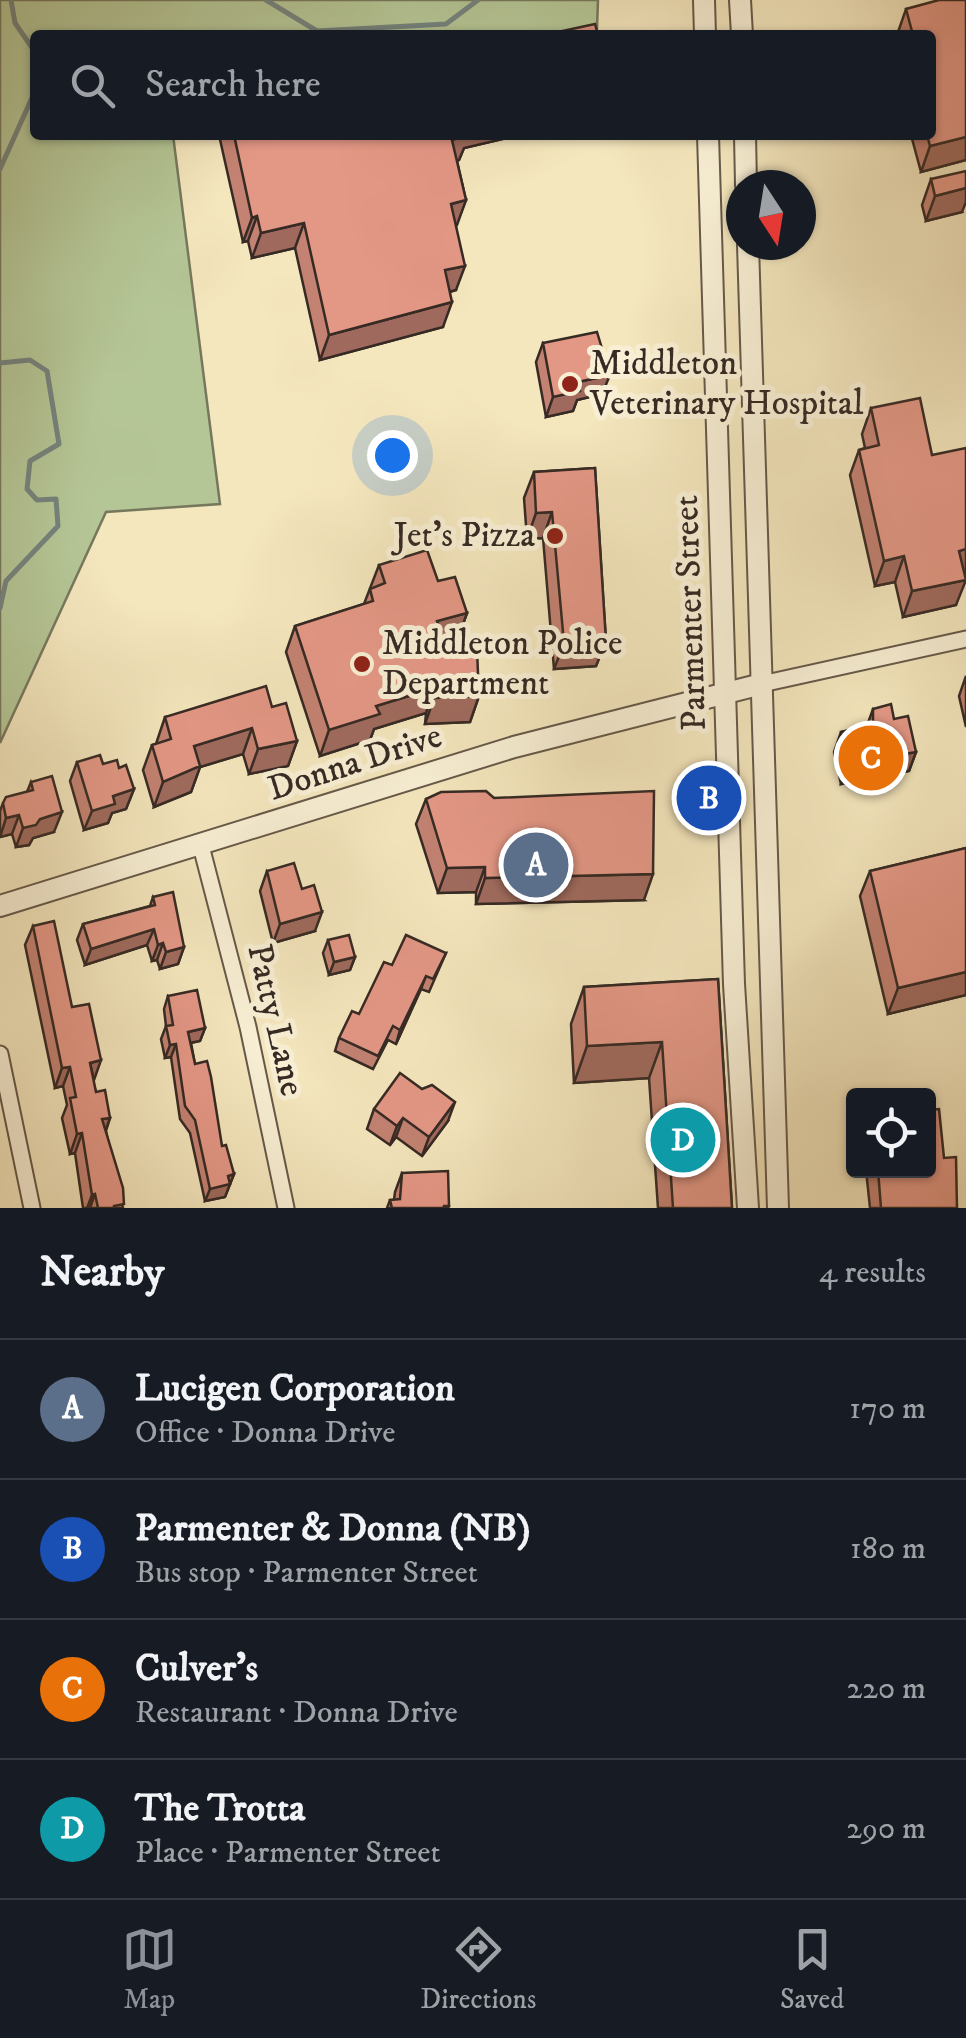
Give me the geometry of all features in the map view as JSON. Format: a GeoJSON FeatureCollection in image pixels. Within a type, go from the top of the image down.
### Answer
{"type":"FeatureCollection","features":[{"type":"Feature","properties":{"kind":"street"},"geometry":{"type":"LineString","coordinates":[[704,0],[705,30]]}},
{"type":"Feature","properties":{"kind":"street"},"geometry":{"type":"LineString","coordinates":[[740,0],[742,30]]}},
{"type":"Feature","properties":{"kind":"street","name":"Parmenter Street"},"geometry":{"type":"LineString","coordinates":[[708,140],[734,984],[748,1208]]}},
{"type":"Feature","properties":{"kind":"street"},"geometry":{"type":"LineString","coordinates":[[745,140],[746,170]]}},
{"type":"Feature","properties":{"kind":"street","name":"Parmenter Street"},"geometry":{"type":"LineString","coordinates":[[748,260],[778,1208]]}},
{"type":"Feature","properties":{"kind":"street","name":"Donna Drive"},"geometry":{"type":"LineString","coordinates":[[0,906],[514,747],[762,684],[966,639]]}},
{"type":"Feature","properties":{"kind":"street","name":"Patty Lane"},"geometry":{"type":"LineString","coordinates":[[201,846],[248,1027],[286,1208]]}},
{"type":"Feature","properties":{"kind":"street"},"geometry":{"type":"LineString","coordinates":[[0,1054],[32,1208]]}},
{"type":"Feature","properties":{"kind":"green space"},"geometry":{"type":"Polygon","coordinates":[[[0,0],[598,0],[597,29],[591,30],[30,30],[30,140],[174,140],[220,504],[106,512],[0,743],[0,0]]]}},
{"type":"Feature","properties":{"kind":"building"},"geometry":{"type":"Polygon","coordinates":[[[939,0],[966,0],[966,137],[930,146],[928,140],[936,140],[936,30],[912,30],[906,9],[939,0]]]}},
{"type":"Feature","properties":{"kind":"building"},"geometry":{"type":"Polygon","coordinates":[[[595,24],[597,30],[567,30],[595,24]]]}},
{"type":"Feature","properties":{"kind":"building"},"geometry":{"type":"Polygon","coordinates":[[[235,140],[452,140],[466,200],[451,204],[465,266],[445,270],[452,302],[329,335],[304,223],[261,233],[257,216],[252,218],[235,140]]]}},
{"type":"Feature","properties":{"kind":"building"},"geometry":{"type":"Polygon","coordinates":[[[966,171],[966,188],[935,196],[931,179],[966,171]]]}},
{"type":"Feature","properties":{"kind":"building"},"geometry":{"type":"Polygon","coordinates":[[[597,332],[610,375],[578,382],[580,391],[553,397],[543,343],[597,332]]]}},
{"type":"Feature","properties":{"kind":"building"},"geometry":{"type":"Polygon","coordinates":[[[920,398],[932,455],[966,448],[966,549],[959,551],[966,580],[912,591],[904,556],[884,561],[859,450],[879,445],[871,408],[920,398]]]}},
{"type":"Feature","properties":{"kind":"building"},"geometry":{"type":"Polygon","coordinates":[[[595,468],[606,641],[564,643],[552,512],[536,513],[534,472],[595,468]]]}},
{"type":"Feature","properties":{"kind":"building","name":"Middleton Police Department"},"geometry":{"type":"Polygon","coordinates":[[[427,550],[438,581],[455,577],[467,613],[437,621],[448,651],[477,650],[479,696],[434,698],[435,688],[376,706],[380,714],[329,730],[295,626],[373,601],[370,589],[385,583],[379,565],[427,550]]]}},
{"type":"Feature","properties":{"kind":"building"},"geometry":{"type":"Polygon","coordinates":[[[266,686],[272,707],[286,703],[297,741],[258,749],[252,728],[194,746],[200,766],[163,782],[152,745],[171,739],[165,717],[266,686]]]}},
{"type":"Feature","properties":{"kind":"building"},"geometry":{"type":"Polygon","coordinates":[[[891,704],[894,719],[908,716],[916,752],[849,764],[841,732],[873,725],[873,709],[891,704]]]}},
{"type":"Feature","properties":{"kind":"building"},"geometry":{"type":"Polygon","coordinates":[[[100,755],[103,764],[117,760],[119,768],[126,765],[134,789],[113,796],[115,804],[92,811],[77,762],[100,755]]]}},
{"type":"Feature","properties":{"kind":"building"},"geometry":{"type":"Polygon","coordinates":[[[52,776],[62,812],[23,828],[19,815],[6,818],[6,797],[33,790],[31,782],[52,776]]]}},
{"type":"Feature","properties":{"kind":"building"},"geometry":{"type":"Polygon","coordinates":[[[486,791],[494,798],[654,791],[653,874],[485,878],[485,867],[447,868],[426,799],[441,792],[486,791]]]}},
{"type":"Feature","properties":{"kind":"building"},"geometry":{"type":"Polygon","coordinates":[[[966,848],[966,972],[898,988],[870,871],[966,848]]]}},
{"type":"Feature","properties":{"kind":"building"},"geometry":{"type":"Polygon","coordinates":[[[294,863],[302,889],[314,885],[322,912],[280,924],[267,871],[294,863]]]}},
{"type":"Feature","properties":{"kind":"building"},"geometry":{"type":"Polygon","coordinates":[[[173,892],[184,947],[166,952],[163,943],[158,945],[154,929],[91,949],[83,924],[155,905],[153,897],[173,892]]]}},
{"type":"Feature","properties":{"kind":"building"},"geometry":{"type":"Polygon","coordinates":[[[54,921],[72,1007],[89,1004],[101,1060],[90,1063],[96,1092],[105,1090],[110,1118],[102,1119],[123,1188],[124,1204],[114,1208],[98,1208],[95,1194],[92,1195],[82,1133],[77,1134],[70,1098],[76,1097],[70,1067],[62,1068],[33,926],[54,921]]]}},
{"type":"Feature","properties":{"kind":"building"},"geometry":{"type":"Polygon","coordinates":[[[349,935],[355,957],[334,962],[328,940],[349,935]]]}},
{"type":"Feature","properties":{"kind":"building"},"geometry":{"type":"Polygon","coordinates":[[[406,935],[446,953],[433,979],[426,976],[400,1030],[393,1026],[378,1056],[339,1038],[352,1011],[359,1014],[384,962],[392,965],[406,935]]]}},
{"type":"Feature","properties":{"kind":"building"},"geometry":{"type":"Polygon","coordinates":[[[718,979],[732,1208],[673,1208],[662,1042],[587,1046],[584,987],[718,979]]]}},
{"type":"Feature","properties":{"kind":"building"},"geometry":{"type":"Polygon","coordinates":[[[197,990],[205,1028],[188,1032],[195,1064],[207,1061],[222,1146],[226,1145],[234,1174],[228,1176],[230,1184],[210,1189],[195,1120],[185,1106],[176,1044],[170,1045],[166,1026],[173,1025],[168,996],[197,990]]]}},
{"type":"Feature","properties":{"kind":"building"},"geometry":{"type":"Polygon","coordinates":[[[400,1073],[422,1089],[432,1085],[455,1102],[429,1137],[403,1118],[397,1126],[374,1109],[400,1073]]]}},
{"type":"Feature","properties":{"kind":"building"},"geometry":{"type":"Polygon","coordinates":[[[939,1109],[944,1158],[956,1157],[957,1208],[881,1208],[879,1178],[936,1178],[939,1109]]]}},
{"type":"Feature","properties":{"kind":"building"},"geometry":{"type":"Polygon","coordinates":[[[448,1171],[449,1206],[392,1208],[390,1200],[400,1199],[402,1173],[448,1171]]]}},
{"type":"Feature","properties":{"kind":"waterway"},"geometry":{"type":"LineString","coordinates":[[11,0],[15,23],[30,45]]}},
{"type":"Feature","properties":{"kind":"waterway"},"geometry":{"type":"LineString","coordinates":[[266,0],[315,30]]}},
{"type":"Feature","properties":{"kind":"waterway"},"geometry":{"type":"LineString","coordinates":[[335,30],[446,24],[478,0]]}},
{"type":"Feature","properties":{"kind":"waterway"},"geometry":{"type":"LineString","coordinates":[[0,169],[30,102]]}},
{"type":"Feature","properties":{"kind":"waterway"},"geometry":{"type":"LineString","coordinates":[[0,363],[30,360],[47,371],[59,444],[30,461],[27,489],[37,500],[56,499],[58,526],[6,581],[0,608]]}},
{"type":"Feature","properties":{"kind":"place","name":"Middleton Veterinary Hospital"},"geometry":{"type":"Point","coordinates":[570,384]}},
{"type":"Feature","properties":{"kind":"place","name":"Jet's Pizza"},"geometry":{"type":"Point","coordinates":[555,536]}},
{"type":"Feature","properties":{"kind":"place","name":"Middleton Police Department"},"geometry":{"type":"Point","coordinates":[362,664]}},
{"type":"Feature","properties":{"kind":"place","name":"Culver's"},"geometry":{"type":"Point","coordinates":[871,758]}},
{"type":"Feature","properties":{"kind":"place","name":"Parmenter & Donna (NB)"},"geometry":{"type":"Point","coordinates":[709,798]}},
{"type":"Feature","properties":{"kind":"place","name":"Lucigen Corporation"},"geometry":{"type":"Point","coordinates":[536,865]}},
{"type":"Feature","properties":{"kind":"place","name":"The Trotta"},"geometry":{"type":"Point","coordinates":[683,1140]}}]}
